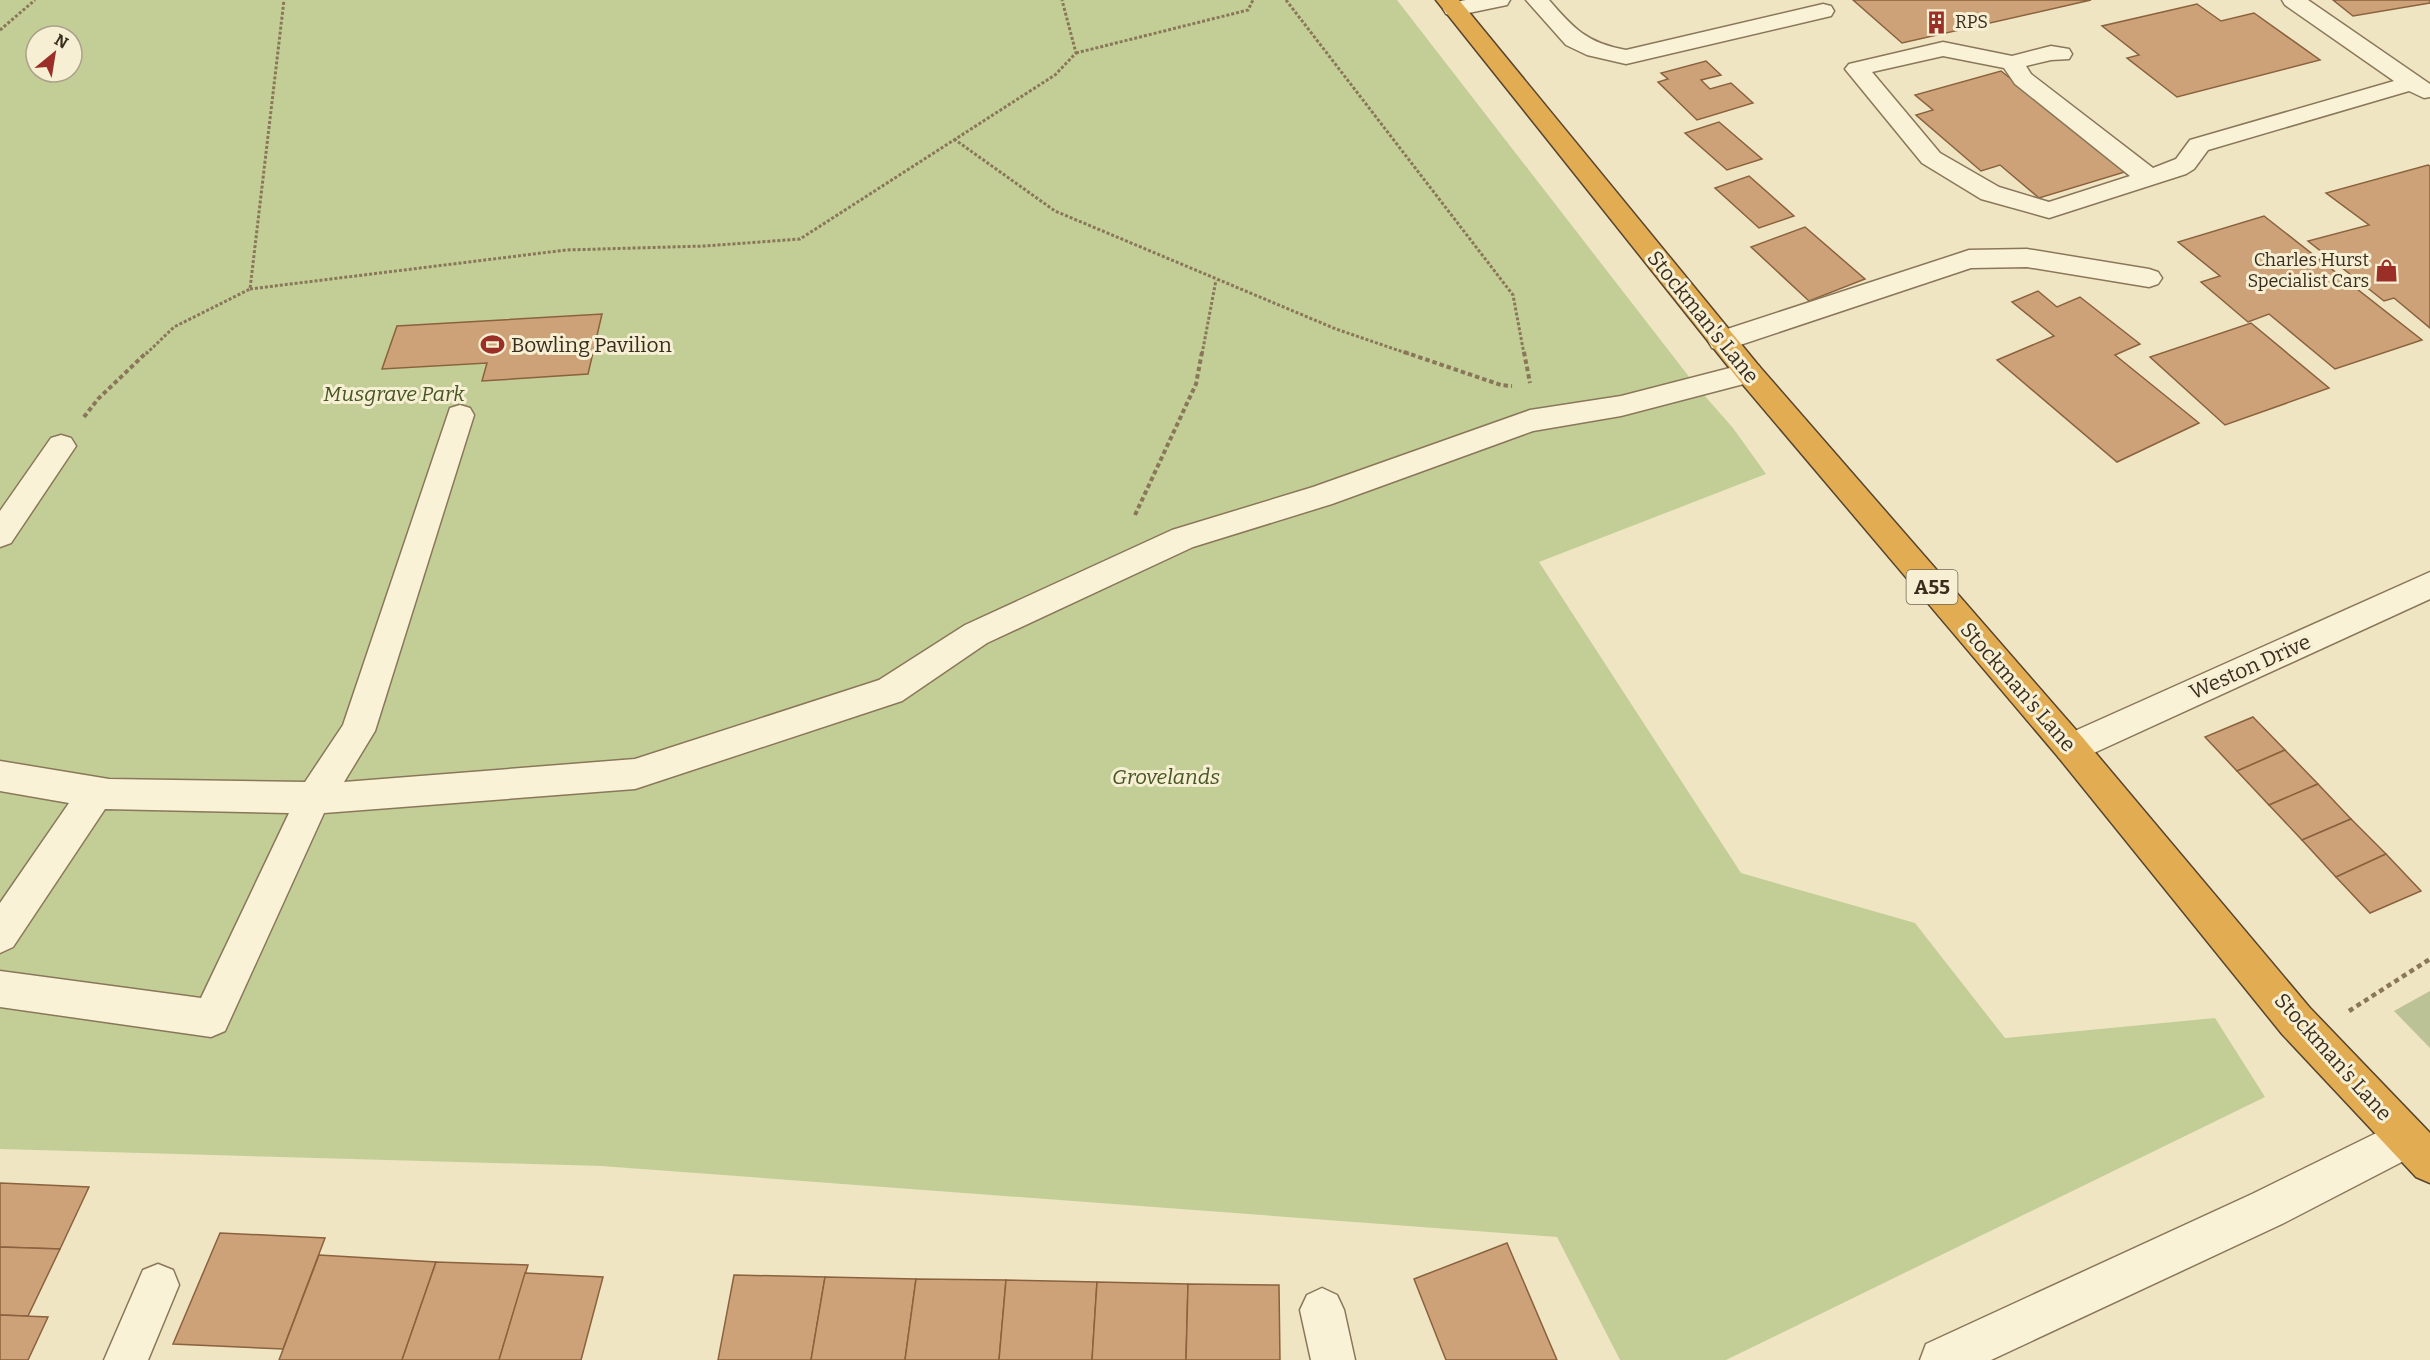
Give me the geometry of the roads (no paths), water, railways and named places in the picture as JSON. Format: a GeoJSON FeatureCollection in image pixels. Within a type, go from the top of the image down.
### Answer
{"type":"FeatureCollection","features":[{"type":"Feature","properties":{"kind":"highway","name":"Stockman's Lane"},"geometry":{"type":"LineString","coordinates":[[1451,5],[1749,373],[2071,748],[2311,1036],[2418,1150]]}},
{"type":"Feature","properties":{"kind":"street","name":"Stockman's Lane"},"geometry":{"type":"LineString","coordinates":[[1451,5],[1499,0]]}},
{"type":"Feature","properties":{"kind":"street"},"geometry":{"type":"LineString","coordinates":[[1537,0],[1572,40],[1599,53],[1626,57],[1823,11],[1809,0]]}},
{"type":"Feature","properties":{"kind":"street"},"geometry":{"type":"LineString","coordinates":[[2293,0],[2421,89]]}},
{"type":"Feature","properties":{"kind":"street"},"geometry":{"type":"LineString","coordinates":[[2061,54],[2051,53],[2012,63],[1943,49],[1857,69],[1931,158],[1990,193],[2049,210],[2177,169],[2185,164],[2199,145],[2421,89]]}},
{"type":"Feature","properties":{"kind":"street"},"geometry":{"type":"LineString","coordinates":[[2012,63],[2024,79],[2150,178]]}},
{"type":"Feature","properties":{"kind":"street"},"geometry":{"type":"LineString","coordinates":[[1722,340],[1969,259],[2027,258],[2149,278]]}},
{"type":"Feature","properties":{"kind":"street"},"geometry":{"type":"LineString","coordinates":[[0,776],[97,791],[314,798],[635,774],[890,692],[976,634],[1183,538],[1321,496],[1530,421],[1621,406],[1749,373]]}},
{"type":"Feature","properties":{"kind":"street"},"geometry":{"type":"LineString","coordinates":[[0,989],[211,1018],[314,798],[358,730],[460,416]]}},
{"type":"Feature","properties":{"kind":"street"},"geometry":{"type":"LineString","coordinates":[[0,535],[61,446]]}},
{"type":"Feature","properties":{"kind":"street","name":"Weston Drive"},"geometry":{"type":"LineString","coordinates":[[2071,748],[2430,585]]}},
{"type":"Feature","properties":{"kind":"street"},"geometry":{"type":"LineString","coordinates":[[0,935],[97,791]]}},
{"type":"Feature","properties":{"kind":"street"},"geometry":{"type":"LineString","coordinates":[[1942,1360],[2267,1209],[2418,1150]]}},
{"type":"Feature","properties":{"kind":"street"},"geometry":{"type":"LineString","coordinates":[[126,1360],[158,1285]]}},
{"type":"Feature","properties":{"kind":"street"},"geometry":{"type":"LineString","coordinates":[[1322,1310],[1334,1360]]}},
{"type":"Feature","properties":{"kind":"place","name":"RPS"},"geometry":{"type":"Point","coordinates":[1937,22]}},
{"type":"Feature","properties":{"kind":"place","name":"Charles Hurst Specialist Cars"},"geometry":{"type":"Point","coordinates":[2387,270]}},
{"type":"Feature","properties":{"kind":"place","name":"Bowling Pavilion"},"geometry":{"type":"Point","coordinates":[493,345]}},
{"type":"Feature","properties":{"kind":"park label","name":"Musgrave Park"},"geometry":{"type":"Point","coordinates":[394,394]}},
{"type":"Feature","properties":{"kind":"park label","name":"Grovelands"},"geometry":{"type":"Point","coordinates":[1166,777]}}]}
